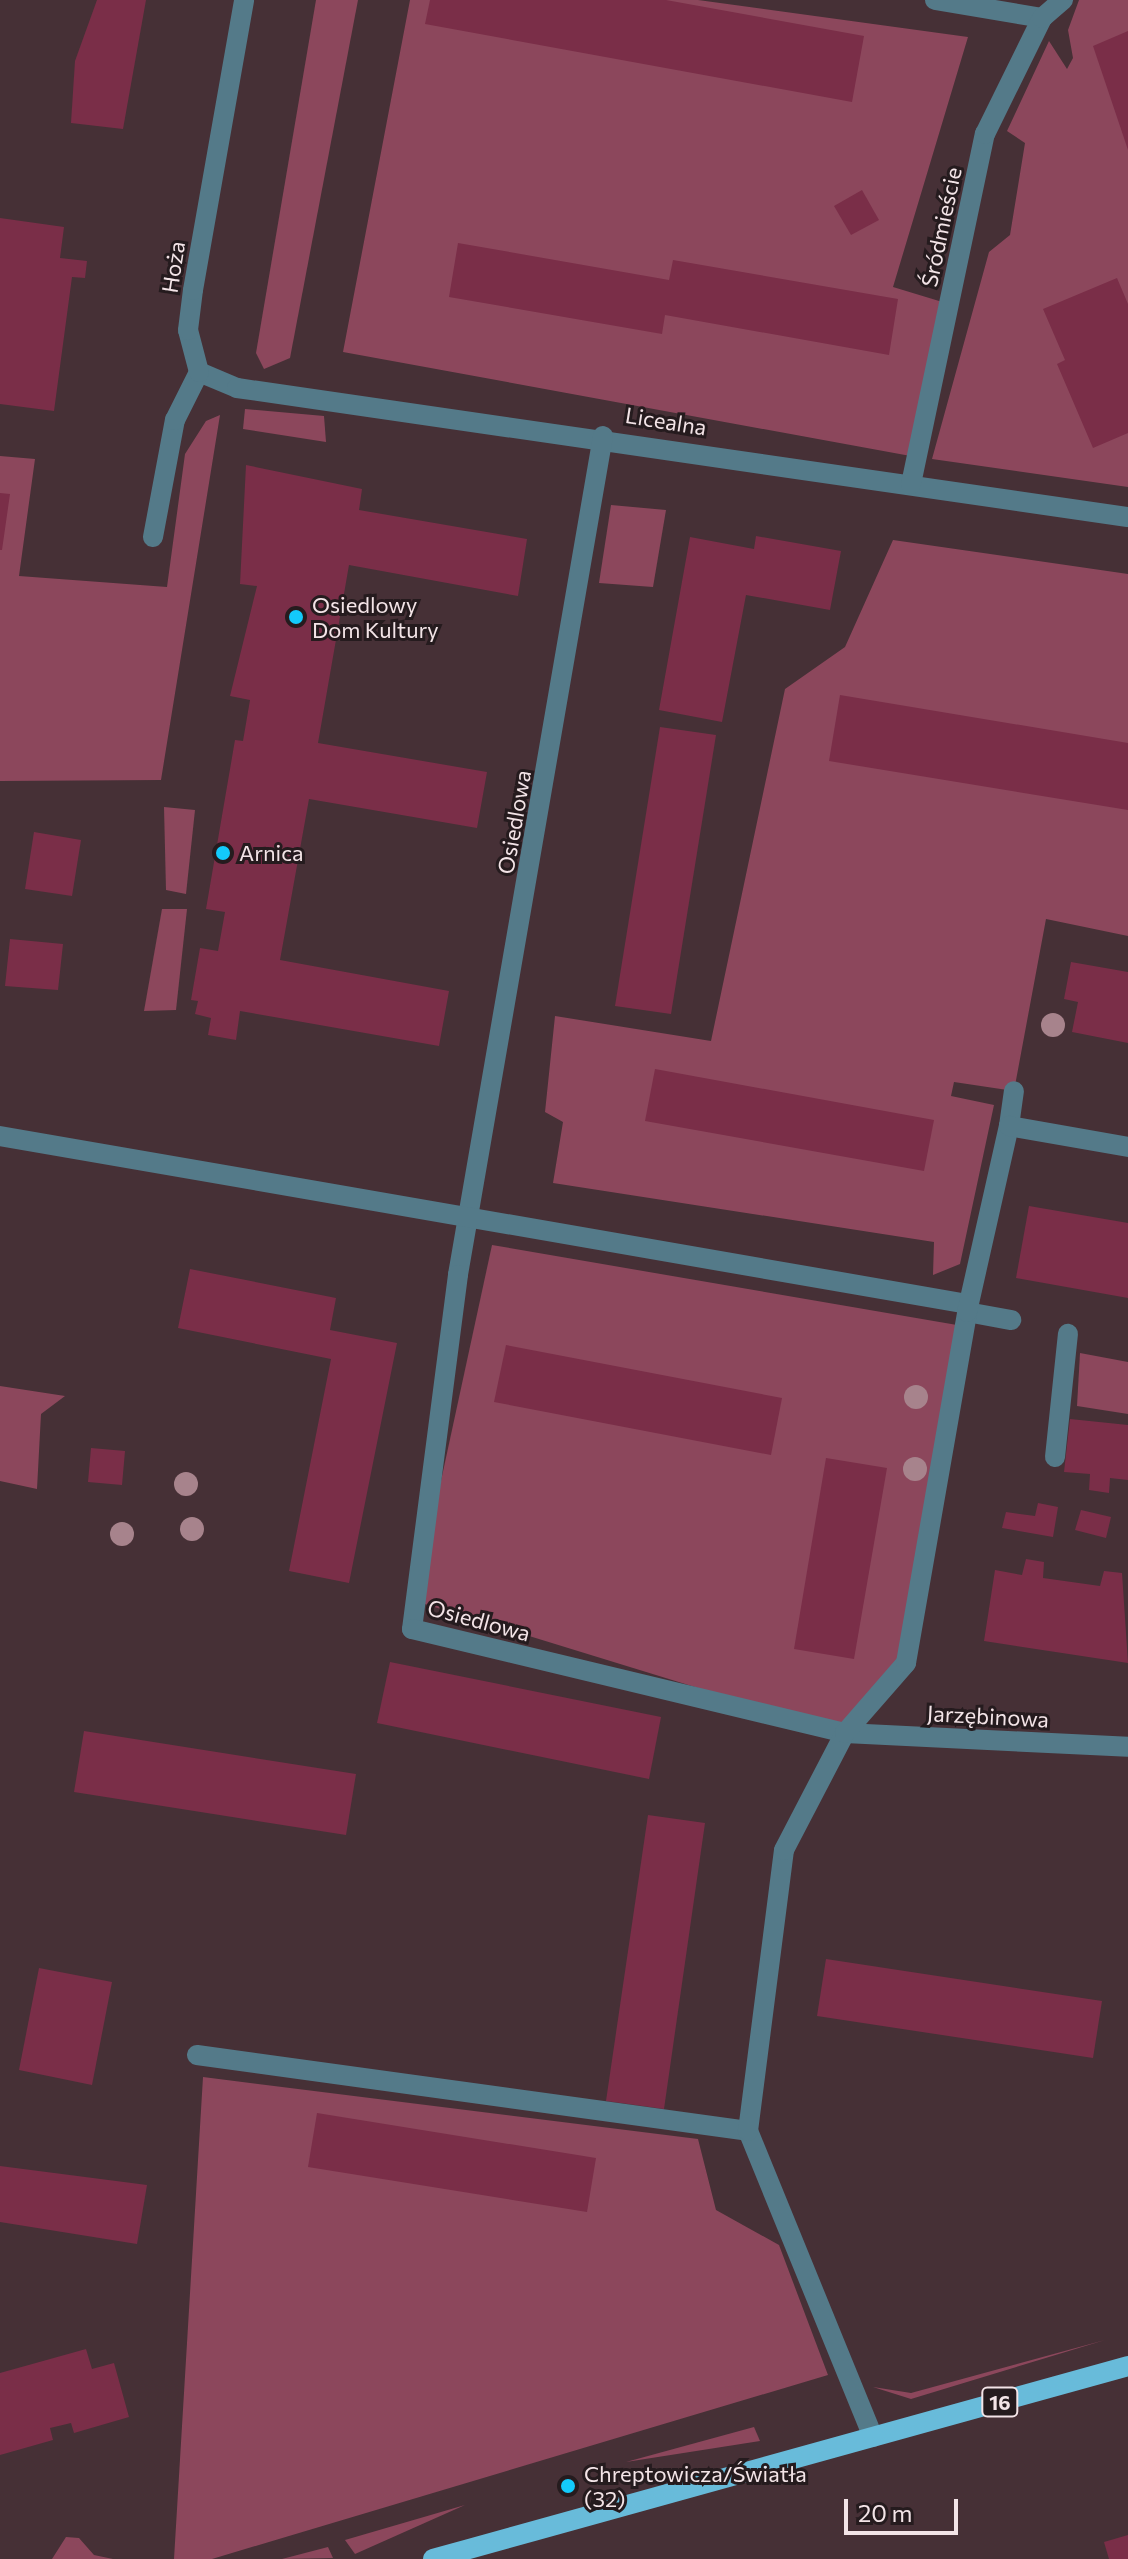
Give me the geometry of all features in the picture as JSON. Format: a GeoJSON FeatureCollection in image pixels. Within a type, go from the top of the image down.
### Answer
{"type":"FeatureCollection","features":[{"type":"Feature","properties":{"kind":"main road","name":"16"},"geometry":{"type":"LineString","coordinates":[[433,2559],[1128,2366]]}},
{"type":"Feature","properties":{"kind":"street","name":"Hoża"},"geometry":{"type":"LineString","coordinates":[[199,372],[188,330],[191,303],[244,0]]}},
{"type":"Feature","properties":{"kind":"street"},"geometry":{"type":"LineString","coordinates":[[935,0],[1042,18]]}},
{"type":"Feature","properties":{"kind":"street","name":"Śródmieście"},"geometry":{"type":"LineString","coordinates":[[911,484],[985,134],[1042,18],[1063,0]]}},
{"type":"Feature","properties":{"kind":"street","name":"Licealna"},"geometry":{"type":"LineString","coordinates":[[199,372],[237,388],[603,436],[1128,517]]}},
{"type":"Feature","properties":{"kind":"street"},"geometry":{"type":"LineString","coordinates":[[153,537],[175,420],[199,372]]}},
{"type":"Feature","properties":{"kind":"street","name":"Osiedlowa"},"geometry":{"type":"LineString","coordinates":[[603,436],[471,1215],[412,1629],[845,1733]]}},
{"type":"Feature","properties":{"kind":"street"},"geometry":{"type":"LineString","coordinates":[[873,2437],[748,2131],[784,1850],[845,1733],[906,1663],[968,1308],[1014,1091]]}},
{"type":"Feature","properties":{"kind":"street"},"geometry":{"type":"LineString","coordinates":[[1009,1126],[1128,1147]]}},
{"type":"Feature","properties":{"kind":"street"},"geometry":{"type":"LineString","coordinates":[[0,1136],[471,1215],[968,1308],[1011,1320]]}},
{"type":"Feature","properties":{"kind":"street"},"geometry":{"type":"LineString","coordinates":[[1055,1457],[1068,1334]]}},
{"type":"Feature","properties":{"kind":"street","name":"Jarzębinowa"},"geometry":{"type":"LineString","coordinates":[[845,1733],[1128,1747]]}},
{"type":"Feature","properties":{"kind":"street"},"geometry":{"type":"LineString","coordinates":[[197,2055],[748,2131]]}},
{"type":"Feature","properties":{"kind":"shaded area"},"geometry":{"type":"Polygon","coordinates":[[[316,0],[358,0],[290,358],[264,369],[256,353],[316,0]]]}},
{"type":"Feature","properties":{"kind":"shaded area"},"geometry":{"type":"Polygon","coordinates":[[[410,0],[698,0],[968,37],[893,287],[949,304],[916,457],[343,352],[410,0]]]}},
{"type":"Feature","properties":{"kind":"shaded area"},"geometry":{"type":"Polygon","coordinates":[[[1079,0],[1128,0],[1128,487],[932,459],[989,252],[1010,235],[1025,143],[1007,131],[1049,41],[1067,69],[1073,58],[1068,30],[1079,0]]]}},
{"type":"Feature","properties":{"kind":"shaded area"},"geometry":{"type":"Polygon","coordinates":[[[245,409],[324,416],[326,442],[243,429],[245,409]]]}},
{"type":"Feature","properties":{"kind":"shaded area"},"geometry":{"type":"Polygon","coordinates":[[[220,415],[161,780],[0,781],[0,456],[35,459],[19,576],[167,587],[185,454],[206,421],[220,415]]]}},
{"type":"Feature","properties":{"kind":"shaded area"},"geometry":{"type":"Polygon","coordinates":[[[611,505],[666,510],[653,587],[599,583],[611,505]]]}},
{"type":"Feature","properties":{"kind":"shaded area"},"geometry":{"type":"Polygon","coordinates":[[[893,540],[1128,574],[1128,936],[1046,919],[1014,1091],[954,1082],[951,1096],[994,1105],[960,1264],[933,1275],[934,1242],[553,1183],[563,1122],[545,1112],[555,1016],[711,1041],[785,689],[845,647],[893,540]]]}},
{"type":"Feature","properties":{"kind":"shaded area"},"geometry":{"type":"Polygon","coordinates":[[[164,807],[195,810],[186,894],[166,890],[164,807]]]}},
{"type":"Feature","properties":{"kind":"shaded area"},"geometry":{"type":"Polygon","coordinates":[[[162,909],[187,909],[176,1010],[144,1011],[162,909]]]}},
{"type":"Feature","properties":{"kind":"shaded area"},"geometry":{"type":"Polygon","coordinates":[[[492,1245],[957,1325],[906,1663],[845,1733],[415,1601],[492,1245]]]}},
{"type":"Feature","properties":{"kind":"shaded area"},"geometry":{"type":"Polygon","coordinates":[[[1080,1353],[1128,1362],[1128,1414],[1077,1406],[1080,1353]]]}},
{"type":"Feature","properties":{"kind":"shaded area"},"geometry":{"type":"Polygon","coordinates":[[[0,1386],[65,1396],[41,1414],[37,1489],[0,1481],[0,1386]]]}},
{"type":"Feature","properties":{"kind":"shaded area"},"geometry":{"type":"Polygon","coordinates":[[[203,2077],[698,2139],[716,2210],[779,2245],[828,2375],[212,2559],[174,2559],[203,2077]]]}},
{"type":"Feature","properties":{"kind":"shaded area"},"geometry":{"type":"Polygon","coordinates":[[[1105,2340],[911,2399],[873,2387],[911,2393],[1105,2340]]]}},
{"type":"Feature","properties":{"kind":"shaded area"},"geometry":{"type":"Polygon","coordinates":[[[754,2427],[760,2441],[626,2462],[754,2427]]]}},
{"type":"Feature","properties":{"kind":"shaded area"},"geometry":{"type":"Polygon","coordinates":[[[465,2505],[355,2554],[345,2540],[465,2505]]]}},
{"type":"Feature","properties":{"kind":"shaded area"},"geometry":{"type":"Polygon","coordinates":[[[66,2537],[79,2538],[94,2555],[113,2559],[52,2559],[66,2537]]]}},
{"type":"Feature","properties":{"kind":"shaded area"},"geometry":{"type":"Polygon","coordinates":[[[328,2547],[333,2558],[282,2559],[328,2547]]]}},
{"type":"Feature","properties":{"kind":"building"},"geometry":{"type":"Polygon","coordinates":[[[97,0],[146,0],[123,129],[71,123],[75,61],[97,0]]]}},
{"type":"Feature","properties":{"kind":"building"},"geometry":{"type":"Polygon","coordinates":[[[430,0],[666,0],[864,36],[852,102],[425,24],[430,0]]]}},
{"type":"Feature","properties":{"kind":"building"},"geometry":{"type":"Polygon","coordinates":[[[1128,31],[1128,150],[1093,46],[1128,31]]]}},
{"type":"Feature","properties":{"kind":"building"},"geometry":{"type":"Polygon","coordinates":[[[862,190],[879,220],[851,235],[834,206],[862,190]]]}},
{"type":"Feature","properties":{"kind":"building"},"geometry":{"type":"Polygon","coordinates":[[[0,218],[64,227],[60,258],[87,261],[85,278],[72,277],[54,411],[0,404],[0,218]]]}},
{"type":"Feature","properties":{"kind":"building"},"geometry":{"type":"Polygon","coordinates":[[[458,243],[669,280],[673,260],[898,299],[889,355],[665,315],[662,334],[449,297],[458,243]]]}},
{"type":"Feature","properties":{"kind":"building"},"geometry":{"type":"Polygon","coordinates":[[[1117,278],[1128,304],[1128,433],[1093,448],[1057,364],[1065,360],[1043,309],[1117,278]]]}},
{"type":"Feature","properties":{"kind":"building"},"geometry":{"type":"Polygon","coordinates":[[[246,465],[362,489],[359,510],[527,539],[518,596],[349,565],[318,743],[487,772],[477,828],[309,799],[280,960],[449,991],[439,1046],[240,1011],[236,1040],[208,1035],[211,1018],[195,1014],[198,1001],[191,1000],[200,948],[218,951],[225,912],[206,909],[235,740],[243,741],[250,700],[230,696],[257,586],[240,584],[246,465]]]}},
{"type":"Feature","properties":{"kind":"building"},"geometry":{"type":"Polygon","coordinates":[[[0,493],[10,494],[2,550],[0,550],[0,493]]]}},
{"type":"Feature","properties":{"kind":"building"},"geometry":{"type":"Polygon","coordinates":[[[756,536],[841,551],[830,610],[746,595],[722,722],[659,710],[690,537],[754,549],[756,536]]]}},
{"type":"Feature","properties":{"kind":"building"},"geometry":{"type":"Polygon","coordinates":[[[840,695],[1128,743],[1128,810],[829,761],[840,695]]]}},
{"type":"Feature","properties":{"kind":"building"},"geometry":{"type":"Polygon","coordinates":[[[660,727],[716,735],[671,1014],[615,1006],[660,727]]]}},
{"type":"Feature","properties":{"kind":"building"},"geometry":{"type":"Polygon","coordinates":[[[34,832],[81,840],[72,896],[25,889],[34,832]]]}},
{"type":"Feature","properties":{"kind":"building"},"geometry":{"type":"Polygon","coordinates":[[[10,939],[63,944],[58,990],[5,986],[10,939]]]}},
{"type":"Feature","properties":{"kind":"building"},"geometry":{"type":"Polygon","coordinates":[[[1071,962],[1128,972],[1128,1043],[1072,1032],[1078,1002],[1064,999],[1071,962]]]}},
{"type":"Feature","properties":{"kind":"building"},"geometry":{"type":"Polygon","coordinates":[[[655,1069],[934,1120],[924,1171],[645,1121],[655,1069]]]}},
{"type":"Feature","properties":{"kind":"building"},"geometry":{"type":"Polygon","coordinates":[[[1029,1206],[1128,1223],[1128,1298],[1016,1278],[1029,1206]]]}},
{"type":"Feature","properties":{"kind":"building"},"geometry":{"type":"Polygon","coordinates":[[[190,1269],[336,1298],[330,1330],[397,1343],[349,1583],[289,1571],[331,1359],[178,1328],[190,1269]]]}},
{"type":"Feature","properties":{"kind":"building"},"geometry":{"type":"Polygon","coordinates":[[[506,1345],[782,1398],[771,1455],[494,1402],[506,1345]]]}},
{"type":"Feature","properties":{"kind":"building"},"geometry":{"type":"Polygon","coordinates":[[[1070,1419],[1128,1425],[1128,1480],[1110,1478],[1109,1493],[1089,1490],[1090,1474],[1064,1472],[1070,1419]]]}},
{"type":"Feature","properties":{"kind":"building"},"geometry":{"type":"Polygon","coordinates":[[[91,1448],[125,1451],[122,1485],[88,1482],[91,1448]]]}},
{"type":"Feature","properties":{"kind":"building"},"geometry":{"type":"Polygon","coordinates":[[[826,1458],[887,1468],[854,1659],[794,1649],[826,1458]]]}},
{"type":"Feature","properties":{"kind":"building"},"geometry":{"type":"Polygon","coordinates":[[[1038,1503],[1058,1507],[1053,1537],[1002,1528],[1006,1512],[1035,1516],[1038,1503]]]}},
{"type":"Feature","properties":{"kind":"building"},"geometry":{"type":"Polygon","coordinates":[[[1081,1510],[1111,1517],[1106,1538],[1075,1530],[1081,1510]]]}},
{"type":"Feature","properties":{"kind":"building"},"geometry":{"type":"Polygon","coordinates":[[[1026,1559],[1044,1562],[1043,1578],[1100,1586],[1104,1571],[1122,1573],[1128,1663],[984,1641],[995,1570],[1022,1575],[1026,1559]]]}},
{"type":"Feature","properties":{"kind":"building"},"geometry":{"type":"Polygon","coordinates":[[[390,1662],[661,1717],[649,1779],[377,1723],[390,1662]]]}},
{"type":"Feature","properties":{"kind":"building"},"geometry":{"type":"Polygon","coordinates":[[[84,1731],[356,1774],[346,1835],[74,1792],[84,1731]]]}},
{"type":"Feature","properties":{"kind":"building"},"geometry":{"type":"Polygon","coordinates":[[[648,1815],[705,1823],[664,2109],[606,2101],[648,1815]]]}},
{"type":"Feature","properties":{"kind":"building"},"geometry":{"type":"Polygon","coordinates":[[[826,1959],[1102,2001],[1093,2058],[817,2016],[826,1959]]]}},
{"type":"Feature","properties":{"kind":"building"},"geometry":{"type":"Polygon","coordinates":[[[39,1968],[112,1982],[92,2085],[19,2070],[39,1968]]]}},
{"type":"Feature","properties":{"kind":"building"},"geometry":{"type":"Polygon","coordinates":[[[317,2113],[596,2158],[587,2212],[308,2167],[317,2113]]]}},
{"type":"Feature","properties":{"kind":"building"},"geometry":{"type":"Polygon","coordinates":[[[0,2166],[147,2185],[137,2244],[0,2222],[0,2166]]]}},
{"type":"Feature","properties":{"kind":"building"},"geometry":{"type":"Polygon","coordinates":[[[86,2349],[92,2369],[114,2363],[129,2417],[74,2433],[71,2423],[50,2428],[53,2440],[0,2455],[0,2373],[86,2349]]]}},
{"type":"Feature","properties":{"kind":"building"},"geometry":{"type":"Polygon","coordinates":[[[1128,2535],[1128,2559],[1109,2559],[1104,2542],[1128,2535]]]}},
{"type":"Feature","properties":{"kind":"place","name":"Osiedlowy Dom Kultury"},"geometry":{"type":"Point","coordinates":[296,617]}},
{"type":"Feature","properties":{"kind":"place","name":"Arnica"},"geometry":{"type":"Point","coordinates":[223,853]}},
{"type":"Feature","properties":{"kind":"place","name":"Chreptowicza/Światła (32)"},"geometry":{"type":"Point","coordinates":[568,2486]}}]}
